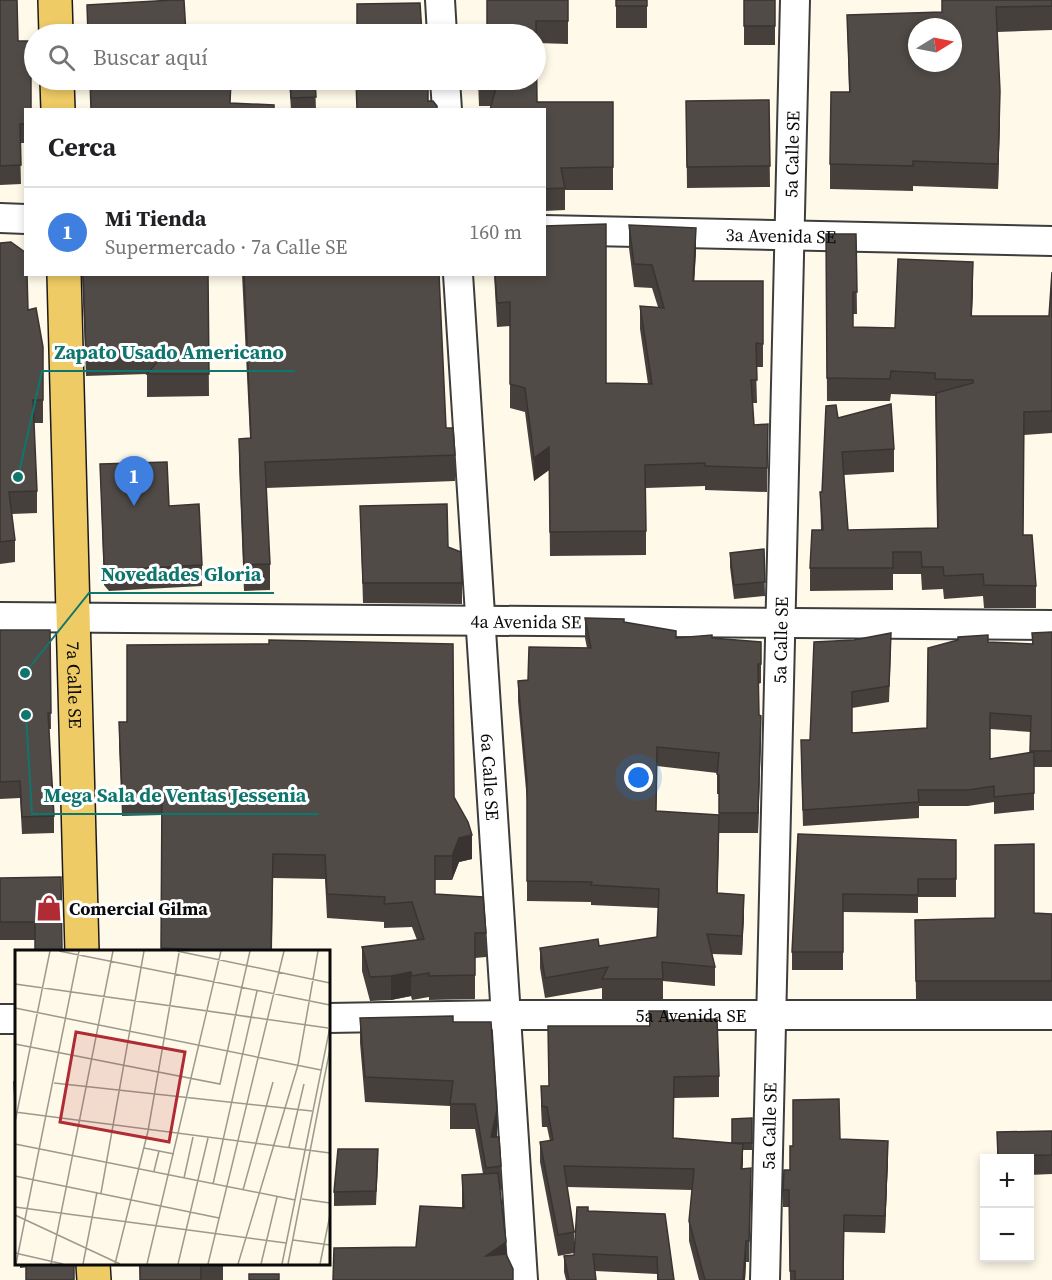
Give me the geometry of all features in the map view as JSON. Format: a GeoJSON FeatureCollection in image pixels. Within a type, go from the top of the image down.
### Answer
{"type":"FeatureCollection","features":[{"type":"Feature","properties":{"kind":"main road"},"geometry":{"type":"LineString","coordinates":[[55,0],[56,24]]}},
{"type":"Feature","properties":{"kind":"main road"},"geometry":{"type":"LineString","coordinates":[[57,90],[58,108]]}},
{"type":"Feature","properties":{"kind":"main road","name":"7a Calle SE"},"geometry":{"type":"LineString","coordinates":[[64,276],[82,950]]}},
{"type":"Feature","properties":{"kind":"main road"},"geometry":{"type":"LineString","coordinates":[[93,1265],[94,1280]]}},
{"type":"Feature","properties":{"kind":"street"},"geometry":{"type":"LineString","coordinates":[[440,0],[441,24]]}},
{"type":"Feature","properties":{"kind":"street","name":"5a Calle SE"},"geometry":{"type":"LineString","coordinates":[[765,1280],[795,0]]}},
{"type":"Feature","properties":{"kind":"street"},"geometry":{"type":"LineString","coordinates":[[446,90],[447,108]]}},
{"type":"Feature","properties":{"kind":"street"},"geometry":{"type":"LineString","coordinates":[[0,218],[24,219]]}},
{"type":"Feature","properties":{"kind":"street","name":"3a Avenida SE"},"geometry":{"type":"LineString","coordinates":[[546,230],[1052,241]]}},
{"type":"Feature","properties":{"kind":"street","name":"6a Calle SE"},"geometry":{"type":"LineString","coordinates":[[458,276],[523,1280]]}},
{"type":"Feature","properties":{"kind":"street","name":"4a Avenida SE"},"geometry":{"type":"LineString","coordinates":[[0,617],[780,625],[1052,625]]}},
{"type":"Feature","properties":{"kind":"street","name":"5a Avenida SE"},"geometry":{"type":"LineString","coordinates":[[330,1018],[506,1015],[1052,1015]]}},
{"type":"Feature","properties":{"kind":"street"},"geometry":{"type":"LineString","coordinates":[[0,1019],[15,1020]]}},
{"type":"Feature","properties":{"kind":"building"},"geometry":{"type":"Polygon","coordinates":[[[0,0],[17,0],[18,41],[24,41],[24,90],[31,90],[31,108],[24,108],[24,124],[20,124],[21,165],[0,166],[0,0]]]}},
{"type":"Feature","properties":{"kind":"building"},"geometry":{"type":"Polygon","coordinates":[[[184,0],[185,24],[88,24],[87,5],[184,0]]]}},
{"type":"Feature","properties":{"kind":"building"},"geometry":{"type":"Polygon","coordinates":[[[487,0],[568,0],[568,21],[536,21],[536,24],[487,24],[487,0]]]}},
{"type":"Feature","properties":{"kind":"building"},"geometry":{"type":"Polygon","coordinates":[[[616,0],[647,0],[647,6],[616,6],[616,0]]]}},
{"type":"Feature","properties":{"kind":"building"},"geometry":{"type":"Polygon","coordinates":[[[744,0],[775,0],[775,26],[744,26],[744,0]]]}},
{"type":"Feature","properties":{"kind":"building"},"geometry":{"type":"Polygon","coordinates":[[[942,0],[1052,0],[1052,6],[996,7],[1000,91],[998,164],[913,161],[913,166],[830,164],[831,92],[850,92],[847,15],[942,12],[942,0]]]}},
{"type":"Feature","properties":{"kind":"building"},"geometry":{"type":"Polygon","coordinates":[[[420,3],[421,24],[357,24],[357,4],[420,3]]]}},
{"type":"Feature","properties":{"kind":"building"},"geometry":{"type":"Polygon","coordinates":[[[90,90],[231,90],[230,103],[274,105],[274,108],[91,108],[90,90]]]}},
{"type":"Feature","properties":{"kind":"building"},"geometry":{"type":"Polygon","coordinates":[[[291,90],[316,90],[316,97],[291,98],[291,90]]]}},
{"type":"Feature","properties":{"kind":"building"},"geometry":{"type":"Polygon","coordinates":[[[356,90],[428,90],[428,101],[433,101],[437,106],[437,108],[357,108],[356,90]]]}},
{"type":"Feature","properties":{"kind":"building"},"geometry":{"type":"Polygon","coordinates":[[[495,90],[537,90],[537,102],[613,102],[613,167],[561,168],[565,188],[546,189],[546,108],[491,108],[495,90]]]}},
{"type":"Feature","properties":{"kind":"building"},"geometry":{"type":"Polygon","coordinates":[[[769,100],[770,166],[687,167],[686,101],[769,100]]]}},
{"type":"Feature","properties":{"kind":"building"},"geometry":{"type":"Polygon","coordinates":[[[606,224],[606,383],[652,384],[640,306],[664,308],[652,265],[634,264],[629,225],[696,228],[693,281],[763,281],[763,344],[756,343],[757,380],[751,380],[754,425],[768,424],[767,468],[705,466],[705,463],[645,465],[646,531],[550,532],[549,447],[534,458],[525,388],[510,384],[510,302],[497,303],[495,276],[546,276],[546,226],[606,224]]]}},
{"type":"Feature","properties":{"kind":"building"},"geometry":{"type":"Polygon","coordinates":[[[826,234],[856,234],[857,292],[853,292],[853,327],[895,328],[898,259],[973,262],[971,316],[1049,316],[1052,272],[1052,411],[1024,412],[1023,535],[1032,535],[1036,586],[984,585],[983,574],[944,576],[943,567],[922,567],[921,552],[893,552],[893,568],[810,568],[812,530],[823,530],[820,492],[822,492],[826,406],[836,405],[838,418],[891,404],[894,449],[842,452],[848,530],[938,528],[936,393],[973,383],[973,380],[935,379],[935,373],[891,371],[890,379],[827,378],[826,234]]]}},
{"type":"Feature","properties":{"kind":"building"},"geometry":{"type":"Polygon","coordinates":[[[11,242],[24,252],[28,310],[36,308],[43,347],[43,400],[33,400],[37,491],[9,492],[15,540],[0,542],[0,243],[11,242]]]}},
{"type":"Feature","properties":{"kind":"building"},"geometry":{"type":"Polygon","coordinates":[[[83,276],[208,276],[209,374],[147,374],[167,350],[86,353],[83,276]]]}},
{"type":"Feature","properties":{"kind":"building"},"geometry":{"type":"Polygon","coordinates":[[[244,276],[439,276],[446,428],[453,428],[455,455],[265,462],[270,564],[244,565],[239,439],[251,438],[244,276]]]}},
{"type":"Feature","properties":{"kind":"building"},"geometry":{"type":"Polygon","coordinates":[[[167,462],[169,506],[199,504],[202,565],[109,570],[104,564],[100,464],[167,462]]]}},
{"type":"Feature","properties":{"kind":"building"},"geometry":{"type":"Polygon","coordinates":[[[447,504],[448,547],[461,552],[462,583],[363,583],[360,506],[447,504]]]}},
{"type":"Feature","properties":{"kind":"building"},"geometry":{"type":"Polygon","coordinates":[[[764,549],[765,582],[734,585],[730,553],[764,549]]]}},
{"type":"Feature","properties":{"kind":"building"},"geometry":{"type":"Polygon","coordinates":[[[585,618],[624,619],[624,622],[676,631],[676,638],[712,635],[712,638],[761,642],[761,664],[758,664],[759,715],[761,716],[758,813],[719,813],[719,775],[717,774],[719,753],[657,747],[656,811],[719,815],[717,893],[744,895],[742,936],[707,934],[715,967],[662,962],[663,979],[602,979],[608,967],[545,978],[540,948],[598,939],[599,946],[657,937],[659,889],[591,885],[592,882],[527,881],[527,781],[518,681],[528,680],[529,647],[591,648],[585,618]]]}},
{"type":"Feature","properties":{"kind":"building"},"geometry":{"type":"Polygon","coordinates":[[[0,630],[50,630],[51,713],[48,713],[54,816],[22,817],[20,781],[0,782],[0,630]]]}},
{"type":"Feature","properties":{"kind":"building"},"geometry":{"type":"Polygon","coordinates":[[[1052,632],[1052,751],[1030,751],[1031,716],[990,713],[990,759],[1034,752],[1034,793],[994,797],[994,786],[968,790],[918,790],[919,802],[803,810],[801,740],[810,740],[814,642],[854,640],[891,633],[889,686],[852,692],[852,733],[927,728],[928,648],[958,640],[958,637],[988,635],[988,642],[1033,644],[1032,633],[1052,632]]]}},
{"type":"Feature","properties":{"kind":"building"},"geometry":{"type":"Polygon","coordinates":[[[269,640],[453,644],[454,797],[468,822],[472,835],[459,838],[452,856],[435,856],[435,894],[483,897],[486,933],[475,933],[475,975],[429,976],[429,973],[412,976],[411,972],[370,977],[362,947],[424,939],[412,902],[384,904],[385,897],[327,894],[325,855],[273,854],[271,950],[161,948],[162,791],[122,792],[119,722],[127,722],[127,645],[269,644],[269,640]]]}},
{"type":"Feature","properties":{"kind":"building"},"geometry":{"type":"Polygon","coordinates":[[[798,834],[956,840],[956,879],[918,879],[918,895],[843,894],[843,952],[792,952],[798,834]]]}},
{"type":"Feature","properties":{"kind":"building"},"geometry":{"type":"Polygon","coordinates":[[[1034,844],[1034,913],[1052,914],[1052,981],[916,981],[915,920],[995,918],[995,845],[1034,844]]]}},
{"type":"Feature","properties":{"kind":"building"},"geometry":{"type":"Polygon","coordinates":[[[61,877],[62,950],[35,950],[35,922],[0,922],[0,878],[61,877]]]}},
{"type":"Feature","properties":{"kind":"building"},"geometry":{"type":"Polygon","coordinates":[[[649,1011],[667,1011],[668,1020],[717,1019],[719,1076],[674,1077],[673,1138],[743,1144],[741,1169],[751,1168],[749,1241],[746,1241],[743,1280],[705,1280],[689,1221],[694,1169],[564,1166],[574,1232],[558,1235],[540,1142],[553,1140],[547,1107],[542,1106],[541,1086],[549,1086],[548,1026],[650,1026],[649,1011]]]}},
{"type":"Feature","properties":{"kind":"building"},"geometry":{"type":"Polygon","coordinates":[[[453,1016],[453,1022],[491,1022],[497,1110],[491,1137],[499,1137],[501,1166],[486,1168],[475,1104],[450,1104],[453,1081],[365,1077],[360,1018],[453,1016]]]}},
{"type":"Feature","properties":{"kind":"building"},"geometry":{"type":"Polygon","coordinates":[[[839,1099],[840,1139],[888,1141],[885,1216],[844,1215],[843,1280],[795,1280],[795,1271],[790,1271],[789,1190],[783,1190],[784,1170],[790,1170],[790,1146],[793,1146],[793,1100],[839,1099]]]}},
{"type":"Feature","properties":{"kind":"building"},"geometry":{"type":"Polygon","coordinates":[[[752,1118],[752,1143],[732,1143],[732,1119],[752,1118]]]}},
{"type":"Feature","properties":{"kind":"building"},"geometry":{"type":"Polygon","coordinates":[[[1052,1131],[1052,1155],[998,1154],[997,1132],[1052,1131]]]}},
{"type":"Feature","properties":{"kind":"building"},"geometry":{"type":"Polygon","coordinates":[[[338,1149],[378,1149],[376,1191],[334,1192],[338,1149]]]}},
{"type":"Feature","properties":{"kind":"building"},"geometry":{"type":"Polygon","coordinates":[[[498,1173],[506,1242],[486,1256],[506,1254],[513,1269],[513,1280],[333,1280],[334,1248],[416,1247],[420,1206],[464,1208],[462,1175],[498,1173]]]}},
{"type":"Feature","properties":{"kind":"building"},"geometry":{"type":"Polygon","coordinates":[[[577,1207],[588,1207],[588,1211],[665,1214],[674,1280],[658,1280],[657,1257],[593,1254],[596,1280],[569,1280],[564,1256],[574,1255],[577,1207]]]}},
{"type":"Feature","properties":{"kind":"building"},"geometry":{"type":"Polygon","coordinates":[[[26,1265],[74,1265],[74,1280],[26,1280],[26,1265]]]}},
{"type":"Feature","properties":{"kind":"building"},"geometry":{"type":"Polygon","coordinates":[[[140,1265],[201,1265],[201,1280],[140,1280],[140,1265]]]}},
{"type":"Feature","properties":{"kind":"building"},"geometry":{"type":"Polygon","coordinates":[[[249,1274],[279,1274],[279,1280],[249,1280],[249,1274]]]}},
{"type":"Feature","properties":{"kind":"place","name":"Zapato Usado Americano"},"geometry":{"type":"Point","coordinates":[18,477]}},
{"type":"Feature","properties":{"kind":"place","name":"Mi Tienda"},"geometry":{"type":"Point","coordinates":[134,506]}},
{"type":"Feature","properties":{"kind":"place","name":"Novedades Gloria"},"geometry":{"type":"Point","coordinates":[25,673]}},
{"type":"Feature","properties":{"kind":"place","name":"Mega Sala de Ventas Jessenia"},"geometry":{"type":"Point","coordinates":[26,715]}},
{"type":"Feature","properties":{"kind":"place","name":"Comercial Gilma"},"geometry":{"type":"Point","coordinates":[49,908]}}]}
